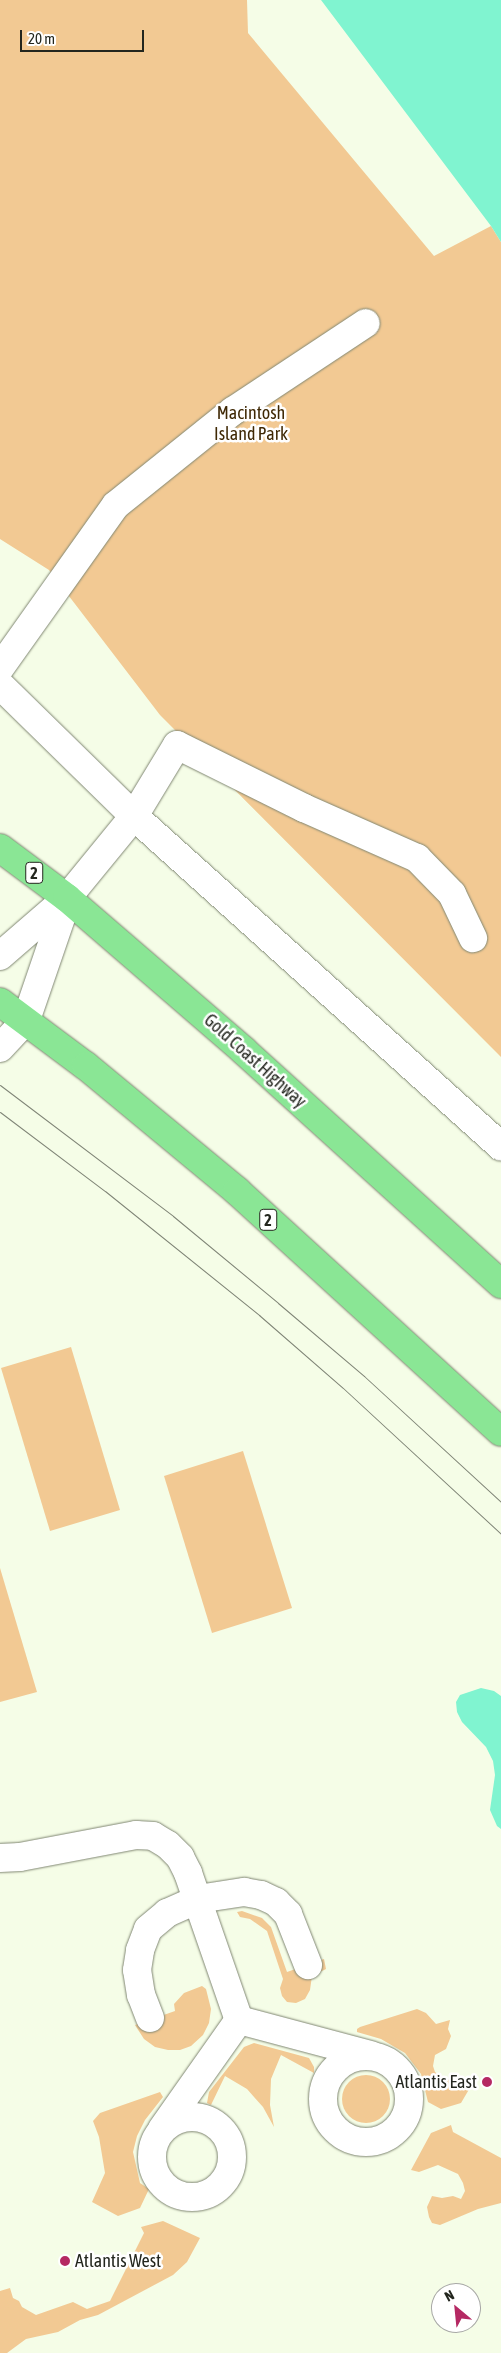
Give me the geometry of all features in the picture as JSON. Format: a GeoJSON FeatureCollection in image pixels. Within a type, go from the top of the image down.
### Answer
{"type":"FeatureCollection","features":[{"type":"Feature","properties":{"kind":"highway","name":"Gold Coast Highway"},"geometry":{"type":"LineString","coordinates":[[0,848],[67,898],[244,1051],[501,1284]]}},
{"type":"Feature","properties":{"kind":"highway","name":"2"},"geometry":{"type":"LineString","coordinates":[[0,1002],[86,1066],[237,1191],[501,1432]]}},
{"type":"Feature","properties":{"kind":"street"},"geometry":{"type":"LineString","coordinates":[[0,668],[116,505],[233,411],[366,323]]}},
{"type":"Feature","properties":{"kind":"street"},"geometry":{"type":"LineString","coordinates":[[0,685],[134,816],[501,1147]]}},
{"type":"Feature","properties":{"kind":"street"},"geometry":{"type":"LineString","coordinates":[[0,956],[67,898],[134,816],[178,745],[304,808],[417,858],[452,894],[473,938]]}},
{"type":"Feature","properties":{"kind":"street"},"geometry":{"type":"LineString","coordinates":[[0,1048],[26,1020],[67,898]]}},
{"type":"Feature","properties":{"kind":"street"},"geometry":{"type":"LineString","coordinates":[[0,1858],[20,1857],[136,1835],[153,1836],[168,1845],[180,1857],[198,1899],[240,2020]]}},
{"type":"Feature","properties":{"kind":"street"},"geometry":{"type":"LineString","coordinates":[[150,2018],[141,1995],[137,1970],[140,1950],[148,1929],[167,1913],[198,1899],[244,1892],[261,1895],[276,1902],[288,1914],[308,1965]]}},
{"type":"Feature","properties":{"kind":"street"},"geometry":{"type":"LineString","coordinates":[[240,2020],[376,2057]]}},
{"type":"Feature","properties":{"kind":"street"},"geometry":{"type":"LineString","coordinates":[[160,2133],[240,2020]]}},
{"type":"Feature","properties":{"kind":"green space","name":"Macintosh Island Park"},"geometry":{"type":"Polygon","coordinates":[[[0,0],[247,0],[248,33],[434,256],[491,226],[501,242],[501,1057],[160,715],[49,570],[0,539],[0,0]]]}},
{"type":"Feature","properties":{"kind":"green space"},"geometry":{"type":"Polygon","coordinates":[[[71,1347],[120,1510],[50,1531],[1,1368],[71,1347]]]}},
{"type":"Feature","properties":{"kind":"green space"},"geometry":{"type":"Polygon","coordinates":[[[243,1451],[292,1608],[212,1633],[164,1476],[243,1451]]]}},
{"type":"Feature","properties":{"kind":"green space"},"geometry":{"type":"Polygon","coordinates":[[[0,1568],[37,1692],[0,1702],[0,1568]]]}},
{"type":"Feature","properties":{"kind":"green space"},"geometry":{"type":"Polygon","coordinates":[[[242,1911],[262,1918],[271,1927],[287,1972],[324,1959],[326,1969],[312,1976],[310,1990],[305,1999],[296,2003],[287,2002],[282,1996],[280,1988],[283,1979],[267,1931],[250,1919],[240,1917],[237,1912],[242,1911]]]}},
{"type":"Feature","properties":{"kind":"green space"},"geometry":{"type":"Polygon","coordinates":[[[202,1986],[206,1989],[211,2009],[209,2023],[203,2035],[191,2046],[180,2050],[168,2050],[155,2047],[144,2039],[135,2025],[175,2011],[174,2004],[184,1993],[202,1986]]]}},
{"type":"Feature","properties":{"kind":"green space"},"geometry":{"type":"Polygon","coordinates":[[[417,2009],[426,2013],[436,2024],[450,2020],[448,2029],[451,2036],[446,2049],[435,2055],[433,2066],[435,2072],[444,2080],[455,2079],[471,2086],[461,2103],[441,2109],[428,2102],[421,2074],[405,2053],[381,2039],[357,2032],[357,2029],[360,2027],[417,2009]]]}},
{"type":"Feature","properties":{"kind":"green space"},"geometry":{"type":"Polygon","coordinates":[[[254,2043],[309,2058],[314,2067],[314,2073],[281,2055],[271,2079],[270,2105],[274,2127],[263,2107],[247,2089],[225,2076],[211,2105],[207,2103],[209,2092],[244,2047],[254,2043]]]}},
{"type":"Feature","properties":{"kind":"green space"},"geometry":{"type":"Polygon","coordinates":[[[366,2075],[375,2077],[383,2082],[388,2090],[390,2099],[388,2108],[383,2116],[375,2121],[366,2123],[357,2121],[349,2116],[344,2108],[342,2099],[344,2090],[349,2082],[357,2077],[366,2075]]]}},
{"type":"Feature","properties":{"kind":"green space"},"geometry":{"type":"Polygon","coordinates":[[[160,2092],[163,2097],[145,2120],[137,2136],[133,2152],[140,2183],[149,2189],[140,2208],[118,2216],[92,2202],[105,2173],[99,2137],[93,2121],[100,2113],[160,2092]]]}},
{"type":"Feature","properties":{"kind":"green space"},"geometry":{"type":"Polygon","coordinates":[[[451,2125],[453,2132],[501,2158],[501,2203],[478,2209],[440,2225],[432,2223],[429,2217],[427,2207],[432,2196],[442,2198],[453,2196],[461,2199],[465,2191],[463,2183],[458,2174],[438,2165],[419,2172],[411,2170],[431,2133],[451,2125]]]}},
{"type":"Feature","properties":{"kind":"green space"},"geometry":{"type":"Polygon","coordinates":[[[163,2221],[200,2238],[187,2262],[173,2275],[98,2315],[80,2320],[58,2332],[26,2339],[7,2353],[0,2353],[0,2291],[10,2288],[13,2298],[19,2301],[22,2307],[36,2315],[73,2302],[87,2309],[110,2301],[144,2233],[141,2227],[163,2221]]]}},
{"type":"Feature","properties":{"kind":"shaded area"},"geometry":{"type":"Polygon","coordinates":[[[321,0],[501,0],[501,242],[491,226],[321,0]]]}},
{"type":"Feature","properties":{"kind":"shaded area"},"geometry":{"type":"Polygon","coordinates":[[[481,1688],[494,1691],[501,1696],[501,1829],[497,1826],[490,1810],[495,1775],[493,1761],[486,1747],[462,1722],[457,1712],[456,1702],[460,1695],[481,1688]]]}},
{"type":"Feature","properties":{"kind":"tram line"},"geometry":{"type":"LineString","coordinates":[[0,1085],[173,1216],[278,1303],[364,1376],[501,1502]]}},
{"type":"Feature","properties":{"kind":"tram line"},"geometry":{"type":"LineString","coordinates":[[0,1112],[105,1191],[259,1315],[343,1388],[501,1534]]}},
{"type":"Feature","properties":{"kind":"place","name":"Atlantis East"},"geometry":{"type":"Point","coordinates":[487,2082]}},
{"type":"Feature","properties":{"kind":"place","name":"Atlantis West"},"geometry":{"type":"Point","coordinates":[65,2261]}}]}
